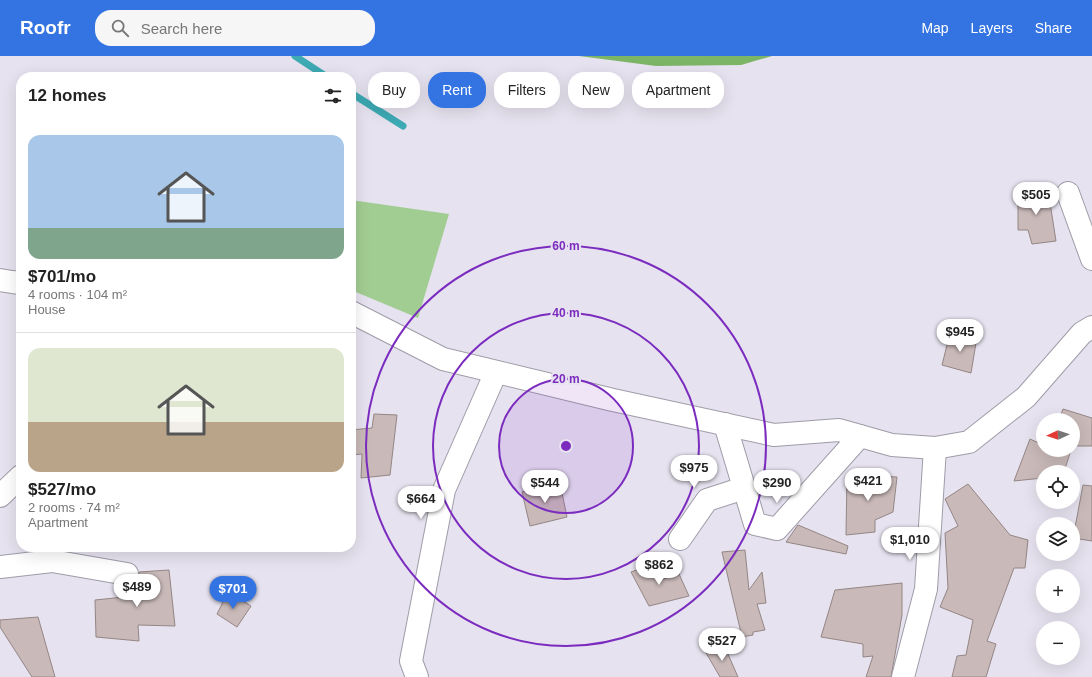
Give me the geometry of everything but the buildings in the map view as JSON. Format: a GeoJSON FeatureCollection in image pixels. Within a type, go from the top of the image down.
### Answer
{"type":"FeatureCollection","features":[{"type":"Feature","properties":{"kind":"street"},"geometry":{"type":"LineString","coordinates":[[1068,192],[1092,259]]}},
{"type":"Feature","properties":{"kind":"street"},"geometry":{"type":"LineString","coordinates":[[0,280],[16,282]]}},
{"type":"Feature","properties":{"kind":"street"},"geometry":{"type":"LineString","coordinates":[[356,315],[443,359],[613,400],[774,435],[839,430],[892,445],[935,448],[969,442],[1026,397],[1082,333],[1092,327]]}},
{"type":"Feature","properties":{"kind":"street"},"geometry":{"type":"LineString","coordinates":[[417,677],[411,660],[444,490],[496,372]]}},
{"type":"Feature","properties":{"kind":"street"},"geometry":{"type":"LineString","coordinates":[[725,424],[755,524],[777,529],[860,436]]}},
{"type":"Feature","properties":{"kind":"street"},"geometry":{"type":"LineString","coordinates":[[903,677],[926,589],[935,448]]}},
{"type":"Feature","properties":{"kind":"street"},"geometry":{"type":"LineString","coordinates":[[0,496],[16,481]]}},
{"type":"Feature","properties":{"kind":"street"},"geometry":{"type":"LineString","coordinates":[[680,539],[707,500],[744,488]]}},
{"type":"Feature","properties":{"kind":"street"},"geometry":{"type":"LineString","coordinates":[[0,567],[52,561],[127,574]]}},
{"type":"Feature","properties":{"kind":"green space"},"geometry":{"type":"Polygon","coordinates":[[[579,56],[772,56],[741,65],[656,66],[579,56]]]}},
{"type":"Feature","properties":{"kind":"green space"},"geometry":{"type":"Polygon","coordinates":[[[356,201],[449,214],[418,318],[356,292],[356,201]]]}},
{"type":"Feature","properties":{"kind":"waterway"},"geometry":{"type":"LineString","coordinates":[[295,56],[319,72]]}},
{"type":"Feature","properties":{"kind":"waterway"},"geometry":{"type":"LineString","coordinates":[[356,96],[403,126]]}}]}
